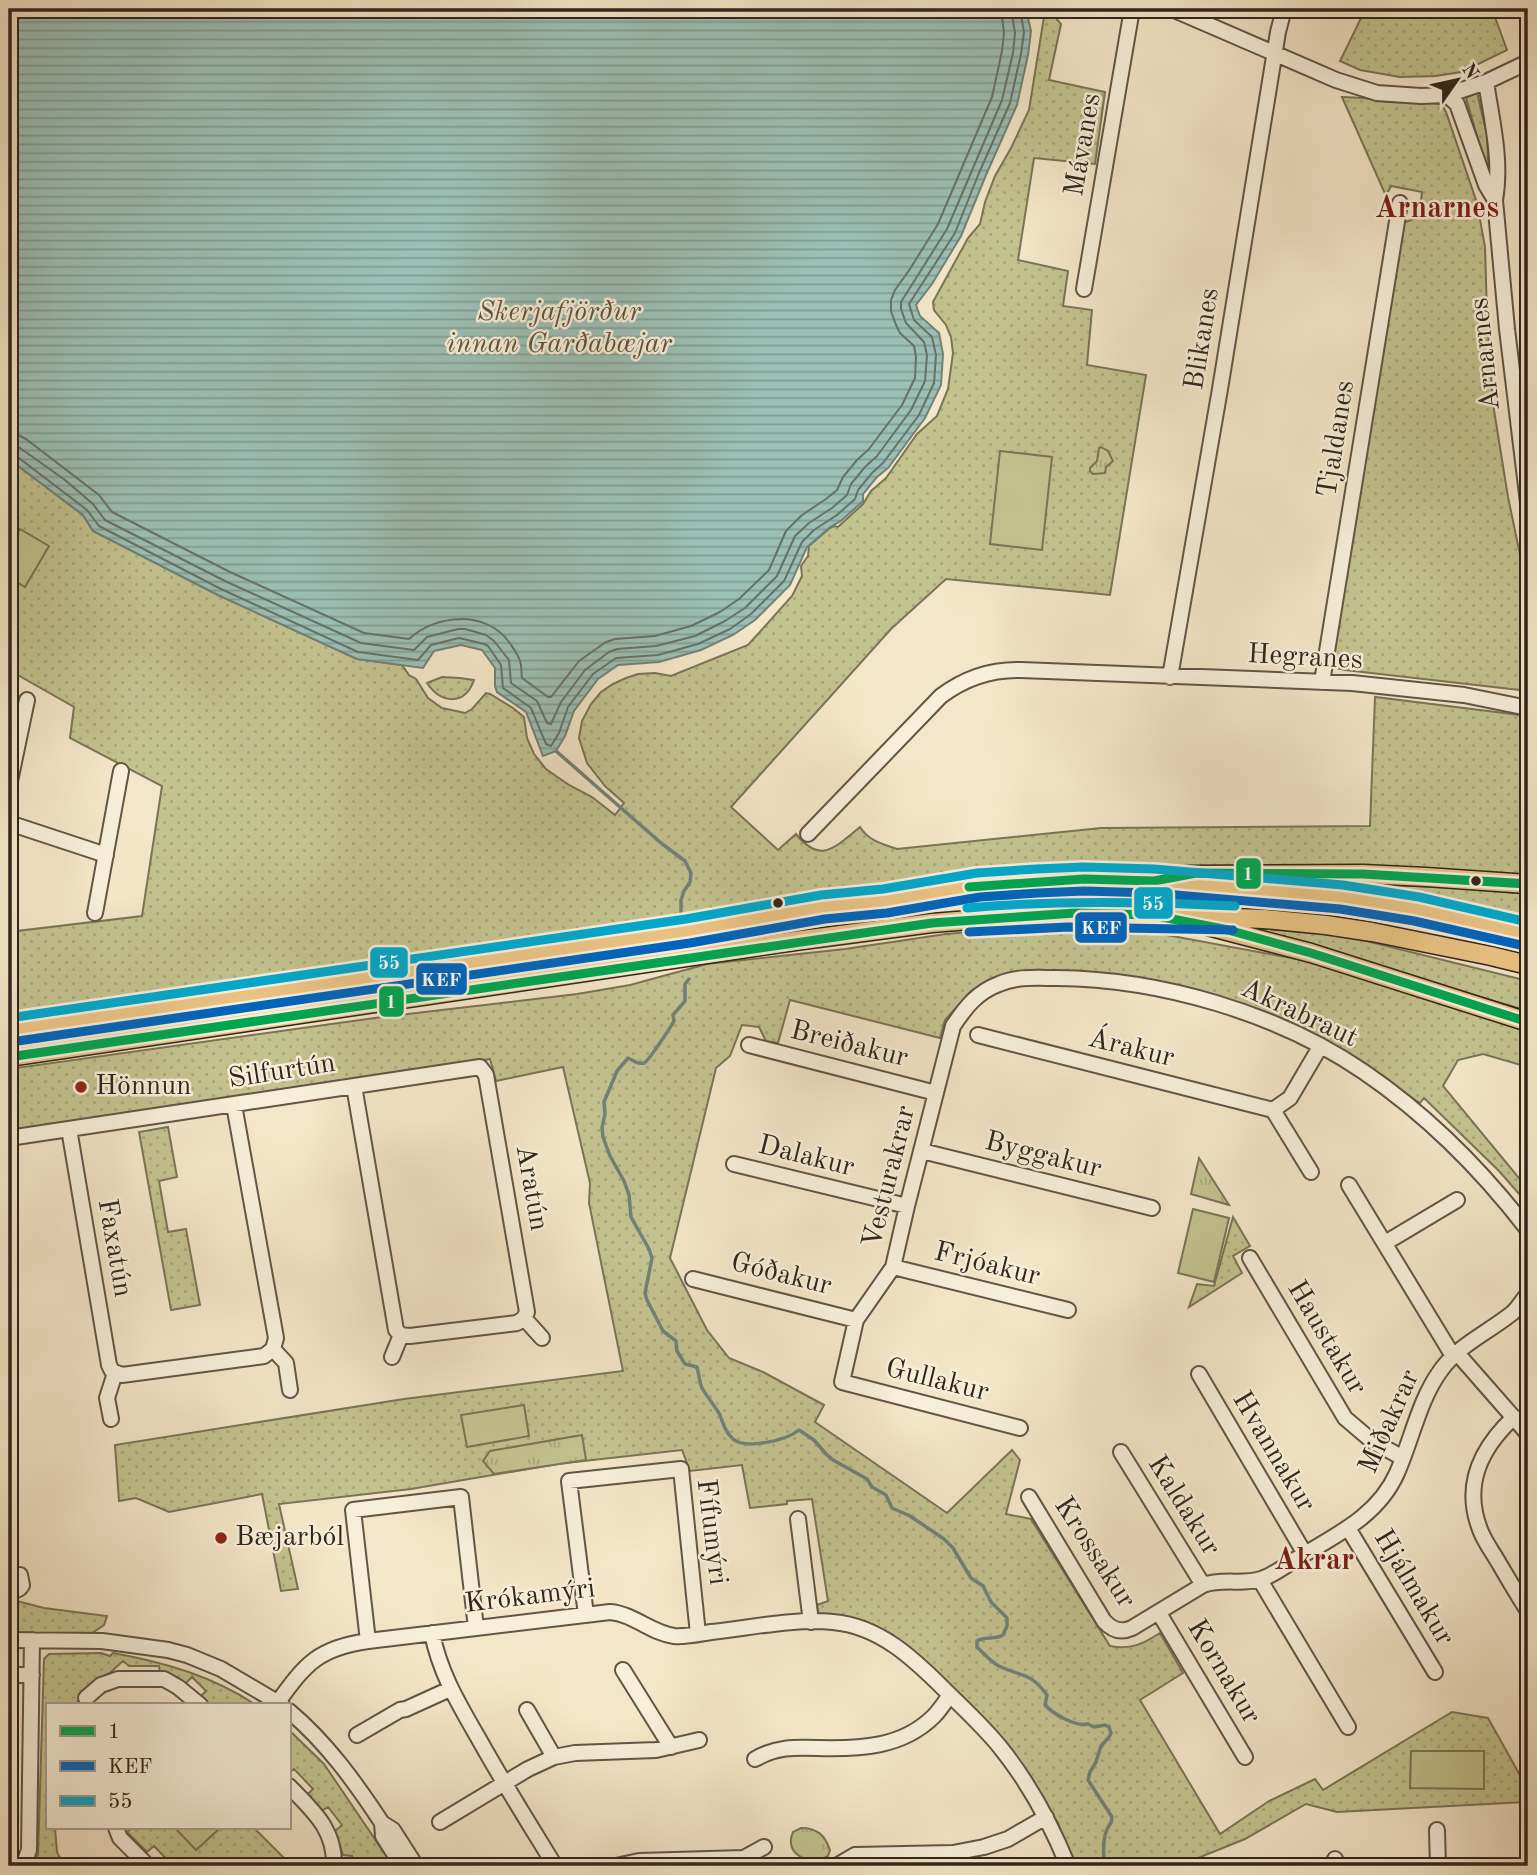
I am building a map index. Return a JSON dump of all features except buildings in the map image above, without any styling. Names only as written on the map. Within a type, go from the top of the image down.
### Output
[{"type":"main road","points":[[1154,881],[1196,873],[1312,873],[1528,884]]},
{"type":"main road","points":[[9,1030],[629,939],[823,907],[886,901],[979,886],[1084,879],[1154,881],[1342,897],[1416,909],[1528,934]]},
{"type":"main road","points":[[9,1057],[892,928],[1032,915],[1152,915],[1264,919],[1326,925],[1528,965]]},
{"type":"main road","points":[[1152,915],[1228,930],[1311,953],[1528,1022]]},
{"type":"street","name":"Mávanes","points":[[1084,289],[1132,9]]},
{"type":"street","points":[[1172,9],[1336,80],[1364,90],[1391,95],[1447,94],[1486,82],[1528,62]]},
{"type":"street","name":"Blikanes","points":[[1170,677],[1284,9]]},
{"type":"street","name":"Arnarnes","points":[[1486,82],[1494,131],[1498,184],[1495,200],[1507,328],[1528,503]]},
{"type":"street","name":"Arnarnes","points":[[1447,94],[1457,104],[1486,185],[1495,200]]},
{"type":"street","name":"Tjaldanes","points":[[1322,682],[1400,203]]},
{"type":"street","name":"Hegranes","points":[[808,834],[933,703],[972,677],[996,671],[1322,682],[1464,695],[1528,708]]},
{"type":"street","points":[[9,786],[27,700]]},
{"type":"street","points":[[95,913],[121,771]]},
{"type":"street","points":[[9,823],[106,855]]},
{"type":"street","name":"Akrabraut","points":[[989,988],[1009,980],[1082,978],[1158,988],[1252,1015],[1301,1037],[1362,1071],[1418,1113],[1489,1181],[1528,1230]]},
{"type":"street","name":"Vesturakrar","points":[[842,1382],[856,1320],[893,1267],[953,1026],[969,1003],[989,988]]},
{"type":"street","name":"Árakur","points":[[978,1035],[1273,1111]]},
{"type":"street","name":"Breiðakur","points":[[749,1045],[936,1093]]},
{"type":"street","points":[[1311,1172],[1273,1111],[1290,1098],[1320,1047]]},
{"type":"street","name":"Silfurtún","points":[[9,1138],[480,1067]]},
{"type":"street","name":"Aratún","points":[[480,1067],[486,1075],[527,1311],[524,1318]]},
{"type":"street","points":[[354,1086],[395,1326],[401,1335],[517,1323],[524,1318],[542,1338]]},
{"type":"street","points":[[115,1373],[127,1374],[264,1356],[272,1349],[276,1338],[234,1105]]},
{"type":"street","name":"Faxatún","points":[[69,1129],[109,1364],[115,1373],[107,1398],[111,1419]]},
{"type":"street","name":"Byggakur","points":[[922,1151],[1152,1208]]},
{"type":"street","name":"Dalakur","points":[[734,1164],[907,1206]]},
{"type":"street","points":[[1349,1185],[1455,1354],[1528,1434]]},
{"type":"street","points":[[1385,1243],[1457,1200]]},
{"type":"street","name":"Haustakur","points":[[1250,1258],[1345,1418],[1372,1441],[1403,1458]]},
{"type":"street","name":"Frjóakur","points":[[893,1267],[1068,1310]]},
{"type":"street","name":"Góðakur","points":[[693,1279],[856,1320]]},
{"type":"street","name":"Miðakrar","points":[[1159,1613],[1213,1581],[1261,1580],[1361,1519],[1384,1496],[1396,1474],[1430,1387],[1455,1354],[1483,1333],[1521,1312],[1528,1294]]},
{"type":"street","points":[[392,1357],[401,1335]]},
{"type":"street","points":[[272,1349],[286,1363],[290,1390]]},
{"type":"street","name":"Hvannakur","points":[[1199,1374],[1305,1554]]},
{"type":"street","name":"Gullakur","points":[[842,1382],[1020,1427]]},
{"type":"street","points":[[1514,1417],[1495,1436],[1483,1454],[1475,1479],[1474,1501],[1482,1533],[1528,1611]]},
{"type":"street","name":"Kaldakur","points":[[1121,1452],[1203,1585]]},
{"type":"street","name":"Fífumýri","points":[[586,1615],[569,1482],[681,1469],[698,1634]]},
{"type":"street","points":[[368,1641],[353,1510],[461,1497],[476,1628]]},
{"type":"street","name":"Krossakur","points":[[1029,1497],[1107,1624],[1114,1629],[1126,1631],[1159,1613]]},
{"type":"street","points":[[798,1519],[811,1622]]},
{"type":"street","name":"Hjálmakur","points":[[1348,1528],[1435,1672]]},
{"type":"street","points":[[9,1577],[20,1575],[22,1586],[14,1591],[9,1589]]},
{"type":"street","points":[[1261,1580],[1348,1727]]},
{"type":"street","name":"Krókamýri","points":[[284,1703],[298,1674],[311,1662],[337,1647],[368,1641],[616,1612],[657,1631],[677,1636],[811,1622],[844,1623],[879,1636],[901,1649],[999,1746],[1026,1784],[1056,1836],[1068,1866]]},
{"type":"street","name":"Kornakur","points":[[1159,1613],[1245,1757]]},
{"type":"street","points":[[432,1633],[441,1669],[450,1689],[555,1866]]},
{"type":"street","points":[[9,1640],[103,1641],[168,1650],[205,1661],[278,1703]]},
{"type":"street","points":[[20,1866],[26,1861],[29,1850],[32,1640]]},
{"type":"street","points":[[624,1670],[671,1747]]},
{"type":"street","points":[[9,1675],[32,1675]]},
{"type":"street","points":[[86,1698],[102,1685],[118,1679],[156,1678],[169,1681],[197,1703]]},
{"type":"street","points":[[357,1735],[401,1709],[407,1709],[450,1689]]},
{"type":"street","points":[[755,1759],[767,1752],[783,1748],[852,1748],[890,1743],[904,1737],[934,1716],[950,1695]]},
{"type":"street","points":[[527,1710],[554,1757]]},
{"type":"street","points":[[290,1712],[324,1743],[340,1762],[382,1824],[393,1830],[415,1866]]},
{"type":"street","points":[[440,1822],[528,1769],[554,1757],[575,1753],[656,1750],[699,1740]]},
{"type":"street","points":[[290,1787],[328,1832],[333,1847],[334,1866]]},
{"type":"street","points":[[838,1865],[855,1855],[953,1853],[984,1847],[1008,1839],[1045,1817]]},
{"type":"street","points":[[382,1824],[383,1836],[402,1866]]},
{"type":"street","points":[[116,1829],[121,1838],[148,1866]]},
{"type":"street","points":[[1437,1830],[1438,1866]]},
{"type":"street","points":[[616,1866],[639,1861],[744,1858],[764,1847]]},
{"type":"green space","points":[[1039,9],[1048,9],[1061,24],[1049,80],[1105,92],[1095,164],[1034,158],[1018,260],[1068,271],[1063,306],[1092,310],[1087,365],[1146,375],[1110,595],[946,579],[891,629],[731,807],[778,850],[796,834],[813,849],[828,850],[860,827],[872,839],[897,849],[1101,828],[1370,826],[1375,697],[1528,716],[1528,876],[1209,867],[1111,871],[606,933],[9,1021],[9,932],[142,916],[162,786],[70,738],[74,707],[9,670],[9,459],[83,515],[93,531],[218,595],[357,659],[402,665],[409,675],[416,679],[428,698],[442,708],[465,713],[486,693],[490,694],[524,717],[527,738],[534,754],[546,769],[592,797],[615,815],[624,803],[605,786],[587,763],[579,738],[582,721],[591,704],[601,692],[626,678],[655,673],[671,676],[748,645],[792,596],[802,576],[801,566],[808,556],[809,546],[830,528],[838,527],[863,504],[871,491],[886,478],[917,434],[937,416],[948,389],[953,353],[951,337],[946,325],[934,310],[933,302],[968,238],[980,224],[995,176],[1029,110],[1044,17]]},
{"type":"green space","points":[[1369,9],[1492,9],[1507,50],[1462,72],[1435,76],[1400,77],[1360,70],[1340,61],[1362,16]]},
{"type":"green space","points":[[1477,92],[1487,135],[1489,178],[1466,98]]},
{"type":"green space","points":[[1342,97],[1442,105],[1477,203],[1485,247],[1493,404],[1508,497],[1528,593],[1528,691],[1345,670],[1332,663],[1400,224],[1419,217],[1422,192],[1391,186],[1386,196]]},
{"type":"green space","points":[[1101,447],[1108,451],[1113,461],[1106,467],[1105,473],[1093,474],[1090,468],[1097,461]]},
{"type":"green space","points":[[1000,451],[1052,457],[1042,550],[990,544]]},
{"type":"green space","points":[[20,529],[49,546],[25,587],[9,577],[9,547]]},
{"type":"green space","points":[[442,677],[474,680],[465,694],[452,699],[439,695],[427,683]]},
{"type":"green space","points":[[1288,880],[1528,894],[1528,923],[1454,905],[1369,893],[1274,885]]},
{"type":"green space","points":[[1051,925],[1156,933],[1302,960],[1426,995],[1528,1028],[1528,1067],[1483,1054],[1458,1060],[1443,1086],[1528,1189],[1528,1204],[1499,1171],[1424,1098],[1420,1103],[1332,1047],[1107,974],[992,980],[971,991],[945,1020],[940,1038],[790,1000],[778,1043],[766,1041],[759,1027],[742,1025],[730,1056],[716,1068],[670,1258],[707,1330],[729,1358],[763,1372],[824,1405],[815,1422],[947,1513],[1012,1450],[1020,1460],[1006,1514],[1031,1519],[1110,1646],[1136,1645],[1160,1633],[1183,1673],[1140,1700],[1220,1834],[1269,1801],[1315,1779],[1323,1790],[1452,1712],[1488,1718],[1528,1786],[1528,1802],[1337,1812],[1306,1804],[1245,1839],[1181,1866],[1073,1866],[1058,1823],[1041,1799],[914,1653],[874,1625],[819,1618],[817,1605],[828,1601],[812,1499],[750,1508],[742,1465],[690,1471],[682,1450],[557,1464],[411,1489],[279,1504],[298,1589],[281,1591],[262,1494],[169,1512],[136,1498],[119,1501],[115,1445],[404,1399],[623,1371],[589,1203],[590,1183],[563,1067],[496,1081],[490,1059],[378,1080],[9,1135],[9,1069],[382,1017],[577,994],[630,985],[707,964],[845,949],[946,934]]},
{"type":"green space","points":[[1240,927],[1334,933],[1528,981],[1528,1011]]},
{"type":"green space","points":[[168,1127],[177,1177],[159,1181],[168,1232],[186,1229],[200,1305],[171,1310],[139,1132]]},
{"type":"green space","points":[[1199,1158],[1229,1205],[1191,1194]]},
{"type":"green space","points":[[1193,1209],[1229,1218],[1214,1282],[1178,1273]]},
{"type":"green space","points":[[1233,1217],[1250,1246],[1233,1256],[1242,1273],[1189,1307],[1197,1284],[1214,1286]]},
{"type":"green space","points":[[524,1405],[529,1436],[467,1447],[461,1415]]},
{"type":"green space","points":[[582,1435],[586,1460],[494,1474],[483,1461],[490,1451]]},
{"type":"green space","points":[[9,1599],[44,1608],[107,1616],[104,1625],[92,1633],[9,1633]]},
{"type":"green space","points":[[101,1653],[110,1656],[113,1653],[132,1657],[205,1678],[253,1703],[205,1703],[199,1698],[206,1691],[192,1677],[185,1684],[160,1674],[159,1666],[129,1666],[123,1661],[76,1703],[46,1703],[46,1829],[55,1829],[57,1852],[64,1866],[32,1866],[38,1855],[44,1659],[49,1654]]},
{"type":"green space","points":[[290,1731],[324,1764],[392,1866],[353,1866],[352,1856],[343,1855],[335,1831],[342,1825],[328,1807],[320,1812],[306,1796],[313,1789],[294,1769],[290,1772]]},
{"type":"green space","points":[[1411,1751],[1484,1751],[1484,1789],[1410,1788]]},
{"type":"green space","points":[[801,1828],[812,1829],[823,1836],[830,1850],[828,1856],[814,1860],[806,1859],[795,1852],[791,1840],[793,1832]]},
{"type":"green space","points":[[131,1829],[255,1829],[285,1859],[278,1866],[173,1866],[154,1846],[147,1852],[127,1832]]},
{"type":"green space","points":[[176,1829],[218,1830],[196,1850]]},
{"type":"water","name":"Skerjafjörður innan Garðabæjar","points":[[9,9],[1026,9],[1031,31],[1017,105],[961,236],[916,305],[920,316],[939,333],[943,354],[941,385],[925,418],[888,468],[863,494],[863,501],[807,547],[790,585],[755,620],[733,635],[701,650],[659,662],[618,665],[598,679],[574,711],[556,751],[543,756],[526,712],[497,692],[495,668],[482,650],[461,645],[434,651],[423,668],[357,659],[218,595],[93,531],[83,515],[9,459]]},
{"type":"waterway","points":[[556,751],[685,861],[691,873],[690,882],[681,900],[681,913]]},
{"type":"waterway","points":[[689,979],[685,984],[685,1001],[673,1015],[674,1021],[659,1044],[644,1063],[628,1058],[617,1071],[604,1102],[603,1137],[629,1195],[631,1217],[652,1258],[645,1293],[647,1300],[663,1331],[676,1341],[677,1351],[685,1364],[697,1367],[702,1388],[733,1439],[756,1444],[785,1437],[799,1430],[814,1440],[833,1460],[867,1479],[872,1487],[886,1495],[892,1508],[910,1516],[944,1539],[953,1548],[971,1578],[983,1586],[991,1602],[1007,1618],[1003,1635],[977,1641],[977,1647],[996,1665],[1035,1682],[1047,1695],[1045,1705],[1059,1716],[1077,1724],[1109,1727],[1111,1733],[1101,1746],[1088,1780],[1112,1817],[1104,1838],[1104,1866]]},
{"type":"transit line","name":"55","points":[[9,1018],[686,919],[821,895],[883,889],[977,873],[1036,869],[1154,869],[1343,885],[1419,897],[1528,922]]},
{"type":"transit line","name":"1","points":[[969,887],[1084,879],[1154,881],[1196,873],[1363,874],[1528,884]]},
{"type":"transit line","name":"KEF","points":[[11,1042],[690,943],[825,919],[887,913],[980,897],[1038,893],[1153,893],[1340,909],[1414,921],[1525,946]]},
{"type":"transit line","name":"55","points":[[967,908],[1101,903],[1235,906]]},
{"type":"transit line","name":"1","points":[[9,1057],[932,923],[1075,913],[1152,915],[1228,930],[1311,953],[1528,1022]]},
{"type":"transit line","name":"KEF","points":[[969,932],[1068,927],[1233,930]]},
{"type":"place","name":"Hönnun","points":[[81,1087]]},
{"type":"place","name":"Bæjarból","points":[[221,1538]]},
{"type":"district","name":"Arnarnes","points":[[1437,209]]},
{"type":"district","name":"Akrar","points":[[1314,1561]]}]
